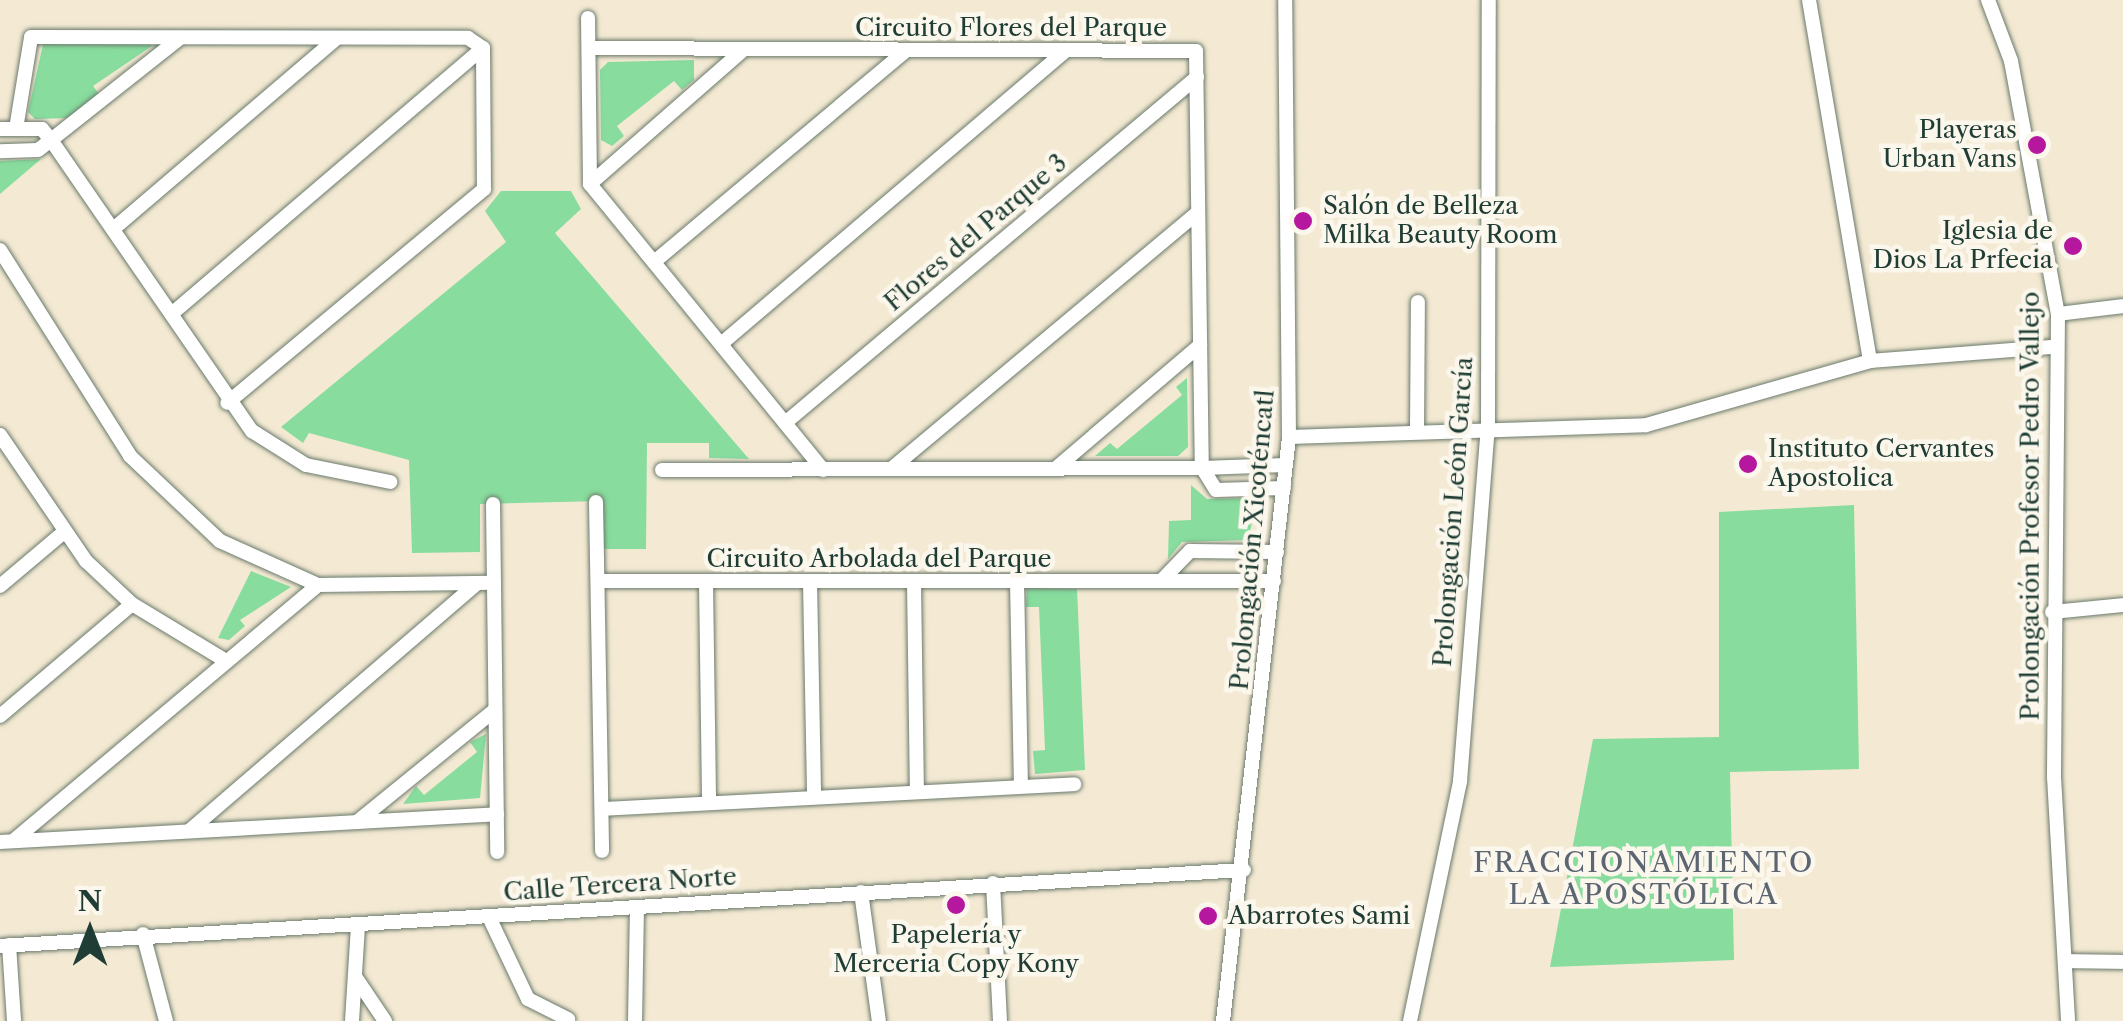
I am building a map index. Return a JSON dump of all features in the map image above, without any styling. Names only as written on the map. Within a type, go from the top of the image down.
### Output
[{"type":"street","name":"Prolongación Xicoténcatl","points":[[1223,1021],[1244,870],[1289,437],[1285,0]]},
{"type":"street","name":"Prolongación León García","points":[[1410,1021],[1460,781],[1488,430],[1489,0]]},
{"type":"street","points":[[1809,0],[1870,361]]},
{"type":"street","name":"Prolongación Profesor Pedro Vallejo","points":[[1988,0],[2011,61],[2058,314],[2053,347],[2052,612],[2068,1021]]},
{"type":"street","points":[[588,18],[590,184],[823,470]]},
{"type":"street","points":[[390,482],[306,465],[252,432],[228,403],[175,311],[118,225],[51,140],[42,129],[8,129],[31,37],[468,38],[483,48]]},
{"type":"street","points":[[0,151],[38,150],[181,38]]},
{"type":"street","points":[[118,225],[337,38]]},
{"type":"street","points":[[175,311],[483,48]]},
{"type":"street","points":[[228,403],[484,189],[483,48]]},
{"type":"street","name":"Circuito Flores del Parque","points":[[589,48],[1196,51],[1196,77]]},
{"type":"street","points":[[590,184],[744,48]]},
{"type":"street","points":[[654,262],[907,50]]},
{"type":"street","points":[[721,344],[1066,50]]},
{"type":"street","points":[[1196,77],[1202,468],[1216,490],[1284,488]]},
{"type":"street","name":"Flores del Parque 3","points":[[785,423],[1196,77]]},
{"type":"street","points":[[891,469],[1198,212]]},
{"type":"street","points":[[0,250],[158,489],[220,541],[318,585],[494,583]]},
{"type":"street","points":[[1416,432],[1418,302]]},
{"type":"street","points":[[2058,314],[2123,306]]},
{"type":"street","points":[[1055,469],[1200,345]]},
{"type":"street","points":[[1289,437],[1678,420],[1870,361],[2053,347]]},
{"type":"street","points":[[2,444],[64,532],[132,604],[226,662]]},
{"type":"street","points":[[662,470],[1286,466]]},
{"type":"street","points":[[596,502],[602,850]]},
{"type":"street","points":[[493,504],[497,852]]},
{"type":"street","points":[[0,586],[64,532]]},
{"type":"street","points":[[1161,581],[1190,551],[1277,552]]},
{"type":"street","name":"Circuito Arbolada del Parque","points":[[598,581],[1274,581]]},
{"type":"street","points":[[1018,581],[1021,786]]},
{"type":"street","points":[[706,582],[710,803]]},
{"type":"street","points":[[810,582],[814,797]]},
{"type":"street","points":[[914,582],[918,792]]},
{"type":"street","points":[[189,831],[477,584]]},
{"type":"street","points":[[6,842],[318,585]]},
{"type":"street","points":[[0,716],[132,604]]},
{"type":"street","points":[[2052,612],[2123,604]]},
{"type":"street","points":[[357,822],[496,710]]},
{"type":"street","points":[[602,808],[1074,784]]},
{"type":"street","points":[[6,842],[496,814]]},
{"type":"street","name":"Calle Tercera Norte","points":[[4,946],[143,934],[358,925],[1244,870]]},
{"type":"street","points":[[993,883],[1000,1021]]},
{"type":"street","points":[[861,892],[879,1021]]},
{"type":"street","points":[[635,1021],[637,906]]},
{"type":"street","points":[[488,917],[528,999],[568,1019]]},
{"type":"street","points":[[352,1021],[358,925]]},
{"type":"street","points":[[143,934],[166,1021]]},
{"type":"street","points":[[4,946],[14,1021]]},
{"type":"street","points":[[2066,961],[2123,962]]},
{"type":"street","points":[[356,977],[385,1021]]},
{"type":"street","points":[[0,1014],[11,993]]},
{"type":"green space","points":[[44,40],[148,42],[152,46],[93,86],[99,94],[70,118],[35,119],[28,112]]},
{"type":"green space","points":[[694,60],[694,80],[682,90],[674,81],[617,126],[624,136],[612,146],[601,140],[600,70],[608,62]]},
{"type":"green space","points":[[41,159],[0,194],[0,161]]},
{"type":"green space","points":[[501,191],[571,191],[581,209],[555,233],[749,459],[709,458],[709,443],[647,443],[646,549],[603,549],[602,501],[480,504],[480,552],[412,553],[409,460],[309,433],[303,443],[281,427],[506,242],[485,211]]},
{"type":"green space","points":[[1187,378],[1188,447],[1178,456],[1095,456],[1110,443],[1117,449],[1182,395],[1176,387]]},
{"type":"green space","points":[[1191,485],[1207,499],[1258,498],[1248,540],[1182,542],[1168,559],[1169,521],[1191,520]]},
{"type":"green space","points":[[1854,505],[1859,769],[1730,772],[1734,960],[1550,967],[1593,739],[1719,737],[1719,512]]},
{"type":"green space","points":[[251,571],[291,587],[240,620],[245,626],[229,640],[218,638]]},
{"type":"green space","points":[[1027,588],[1077,589],[1085,770],[1035,774],[1033,751],[1045,750],[1039,607],[1026,607]]},
{"type":"green space","points":[[486,734],[480,798],[403,804],[416,786],[424,795],[477,752],[470,742]]},
{"type":"place","name":"Playeras Urban Vans","points":[[2037,145]]},
{"type":"place","name":"Salón de Belleza Milka Beauty Room","points":[[1303,221]]},
{"type":"place","name":"Iglesia de Dios La Prfecia","points":[[2073,246]]},
{"type":"place","name":"Instituto Cervantes Apostolica","points":[[1748,464]]},
{"type":"place","name":"Papelería y Merceria Copy Kony","points":[[956,905]]},
{"type":"place","name":"Abarrotes Sami","points":[[1208,916]]},
{"type":"district","name":"FRACCIONAMIENTO LA APOSTÓLICA","points":[[1644,878]]}]
